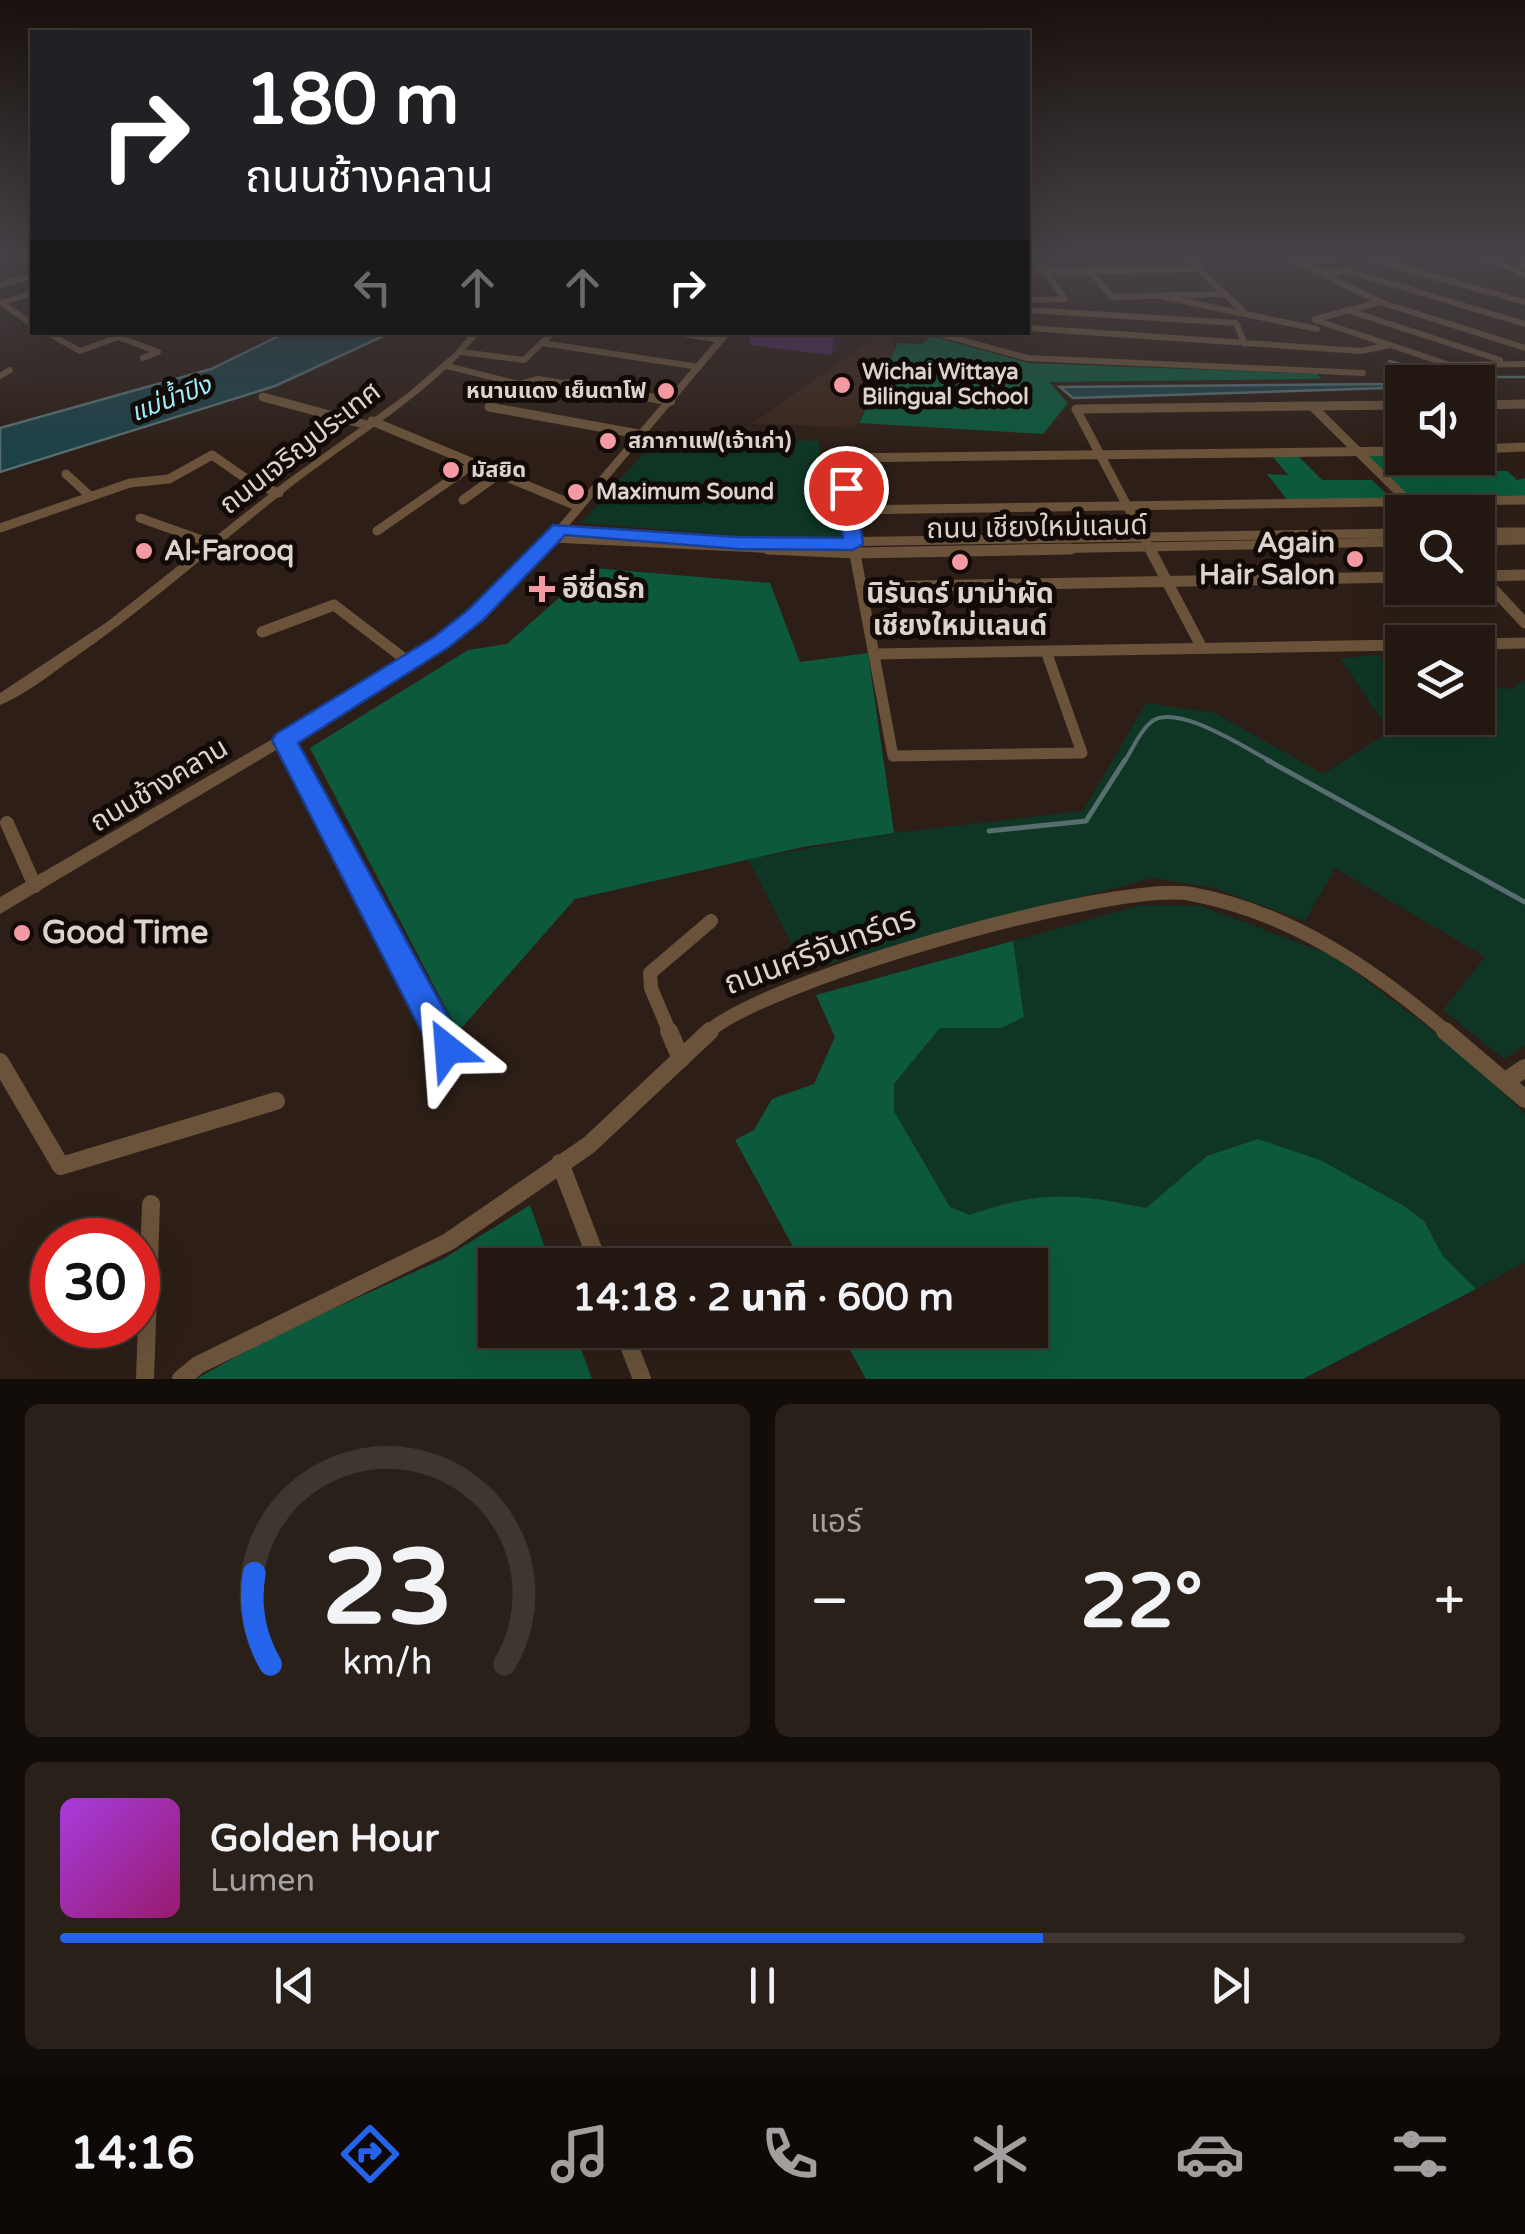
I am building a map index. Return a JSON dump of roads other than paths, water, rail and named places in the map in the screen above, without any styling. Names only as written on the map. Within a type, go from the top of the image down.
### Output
[{"type":"street","points":[[1194,320],[1236,323],[1245,344]]},
{"type":"street","points":[[1277,320],[1317,329]]},
{"type":"street","points":[[1316,320],[1450,365],[1525,364]]},
{"type":"street","points":[[1379,320],[1512,364]]},
{"type":"street","points":[[1438,320],[1525,348]]},
{"type":"street","points":[[1030,328],[1362,352],[1390,345]]},
{"type":"street","points":[[51,335],[80,351],[125,335]]},
{"type":"street","name":"ถนนเจริญประเทศ","points":[[0,700],[114,625],[447,366],[476,335]]},
{"type":"street","points":[[462,352],[524,360],[550,335]]},
{"type":"street","points":[[946,335],[984,343],[1013,356],[1363,373]]},
{"type":"street","name":"ถนนช้างคลาน","points":[[0,906],[410,663],[476,615],[580,507],[725,336]]},
{"type":"street","points":[[118,338],[158,352],[144,358]]},
{"type":"street","points":[[542,343],[699,368]]},
{"type":"street","points":[[1145,351],[1152,364]]},
{"type":"street","points":[[447,366],[519,384],[538,379],[672,401]]},
{"type":"street","points":[[0,376],[10,370]]},
{"type":"street","points":[[262,396],[370,423],[580,507]]},
{"type":"street","points":[[1495,405],[1525,404]]},
{"type":"street","points":[[1312,406],[1401,495]]},
{"type":"street","points":[[1202,648],[1076,410],[1385,406]]},
{"type":"street","points":[[489,407],[644,435]]},
{"type":"street","points":[[1495,448],[1525,448]]},
{"type":"street","points":[[1046,651],[1082,752],[893,756],[854,549],[844,458],[1385,451]]},
{"type":"street","points":[[0,528],[136,482],[170,479],[212,456],[254,484],[279,493]]},
{"type":"street","points":[[377,531],[413,511],[425,494],[472,466]]},
{"type":"street","points":[[66,474],[90,496]]},
{"type":"street","points":[[463,500],[496,476]]},
{"type":"street","points":[[1495,501],[1525,500]]},
{"type":"street","points":[[850,510],[1385,502]]},
{"type":"street","points":[[140,518],[216,545]]},
{"type":"street","points":[[1495,532],[1525,532]]},
{"type":"street","name":"ถนน เชียงใหม่แลนด์","points":[[556,533],[735,550],[1385,542]]},
{"type":"street","name":"ถนน เชียงใหม่แลนด์","points":[[1146,543],[1385,534]]},
{"type":"street","points":[[1495,540],[1525,540]]},
{"type":"street","points":[[1495,575],[1525,576]]},
{"type":"street","points":[[863,587],[1385,578]]},
{"type":"street","points":[[1495,592],[1525,623]]},
{"type":"street","points":[[262,632],[334,606],[410,663]]},
{"type":"street","points":[[1495,644],[1525,644]]},
{"type":"street","points":[[875,654],[1385,645]]},
{"type":"street","points":[[284,740],[448,1049]]},
{"type":"street","points":[[8,823],[35,886]]},
{"type":"street","name":"ถนนศรีจันทร์ดร","points":[[181,1379],[198,1365],[448,1242],[588,1145],[722,1019],[772,994],[928,943],[1141,894],[1188,893],[1294,927],[1338,950],[1407,998],[1525,1099]]},
{"type":"street","points":[[681,1059],[650,988],[650,973],[712,922]]},
{"type":"street","points":[[0,1062],[61,1166],[276,1101]]},
{"type":"street","points":[[1506,1081],[1525,1068]]},
{"type":"street","points":[[560,1163],[592,1248]]},
{"type":"street","points":[[145,1379],[151,1204]]},
{"type":"street","points":[[631,1348],[642,1379]]},
{"type":"water","name":"แม่น้ำปิง","points":[[281,335],[386,335],[275,386],[0,472],[0,428],[211,369]]},
{"type":"water","points":[[1382,384],[1385,388],[1073,398],[1060,387]]},
{"type":"waterway","points":[[1389,361],[1452,377],[1525,377]]},
{"type":"waterway","points":[[1124,762],[1146,727],[1161,718],[1193,722],[1272,762]]},
{"type":"waterway","points":[[989,831],[1086,821],[1125,760]]},
{"type":"waterway","points":[[1267,760],[1525,902]]},
{"type":"place","name":"Wichai Wittaya Bilingual School","points":[[842,385]]},
{"type":"place","name":"หนานแดง เย็นตาโฟ","points":[[666,391]]},
{"type":"place","name":"สภากาแฟ(เจ้าเก่า)","points":[[608,441]]},
{"type":"place","name":"มัสยิด","points":[[451,470]]},
{"type":"place","name":"Maximum Sound","points":[[576,492]]},
{"type":"place","name":"Al-Farooq","points":[[144,551]]},
{"type":"place","name":"Again Hair Salon","points":[[1355,559]]},
{"type":"place","name":"นิรันดร์ มาม่าผัด เชียงใหม่แลนด์","points":[[960,562]]},
{"type":"place","name":"อีซี่ดรัก","points":[[542,589]]},
{"type":"place","name":"Good Time","points":[[22,933]]}]
